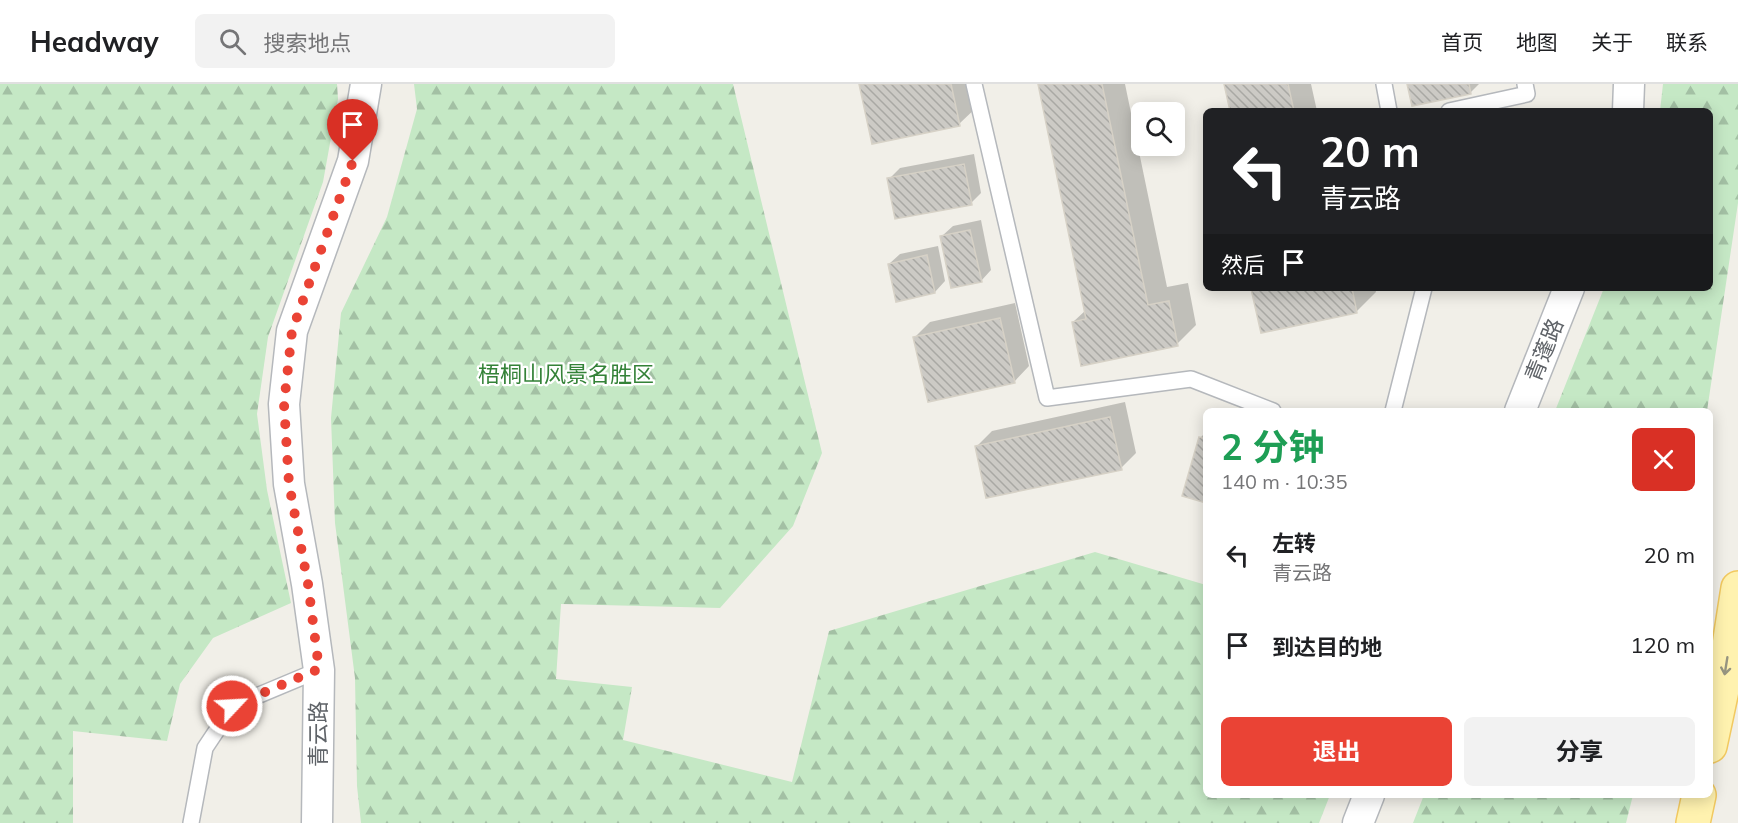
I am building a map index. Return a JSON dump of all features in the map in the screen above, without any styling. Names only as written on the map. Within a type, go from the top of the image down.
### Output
[{"type":"main road","points":[[1713,732],[1738,588]]},
{"type":"main road","points":[[1693,823],[1698,798]]},
{"type":"street","name":"青云路","points":[[317,823],[319,669],[308,584],[289,484],[284,404],[292,331],[353,161],[366,84]]},
{"type":"street","points":[[1628,108],[1629,84]]},
{"type":"street","name":"青蓬路","points":[[1521,408],[1568,291]]},
{"type":"street","points":[[1358,823],[1368,798]]},
{"type":"lane","points":[[974,84],[1047,398],[1191,379],[1265,408]]},
{"type":"lane","points":[[1384,84],[1388,108]]},
{"type":"lane","points":[[1463,108],[1527,94],[1525,84]]},
{"type":"lane","points":[[1394,408],[1423,291]]},
{"type":"lane","points":[[191,823],[205,748],[232,706],[319,669]]},
{"type":"green space","points":[[0,84],[337,84],[338,99],[323,182],[268,337],[257,414],[267,490],[291,603],[213,638],[180,684],[167,741],[73,731],[73,823],[0,823]]},
{"type":"green space","name":"梧桐山风景名胜区","points":[[414,84],[733,84],[822,453],[793,526],[720,608],[561,604],[556,679],[632,687],[623,740],[792,782],[829,631],[1095,552],[1203,584],[1203,798],[1329,798],[1319,823],[361,823],[357,786],[355,678],[335,523],[331,418],[341,313],[387,217],[417,109]]},
{"type":"green space","points":[[1663,84],[1738,84],[1738,203],[1707,408],[1556,408],[1603,291],[1713,291],[1713,108],[1660,108]]},
{"type":"green space","points":[[1423,798],[1632,798],[1626,823],[1413,823]]},
{"type":"building","points":[[859,84],[951,84],[960,126],[872,144]]},
{"type":"building","points":[[1038,84],[1102,84],[1148,305],[1169,301],[1178,346],[1081,366],[1072,322],[1086,319]]},
{"type":"building","points":[[1224,84],[1288,84],[1293,108],[1229,108]]},
{"type":"building","points":[[1407,84],[1469,84],[1471,94],[1412,106]]},
{"type":"building","points":[[964,164],[972,205],[895,219],[887,178]]},
{"type":"building","points":[[970,230],[982,282],[951,288],[940,236]]},
{"type":"building","points":[[927,255],[935,293],[896,302],[888,264]]},
{"type":"building","points":[[1251,291],[1353,291],[1357,313],[1261,333]]},
{"type":"building","points":[[1000,318],[1015,383],[928,402],[913,337]]},
{"type":"building","points":[[1110,417],[1122,470],[986,498],[975,446]]},
{"type":"building","points":[[1199,437],[1203,438],[1203,502],[1182,496]]},
{"type":"route","points":[[232,706],[272,687],[319,669],[308,584],[289,484],[284,404],[292,331],[353,161]]}]
